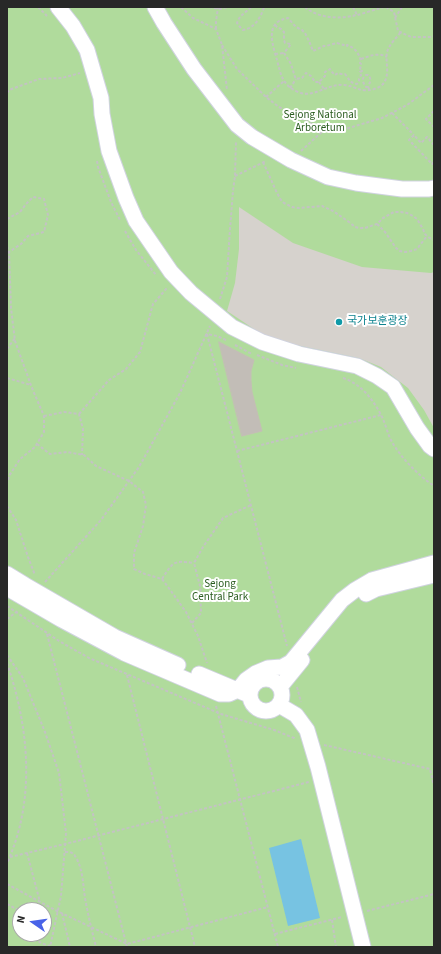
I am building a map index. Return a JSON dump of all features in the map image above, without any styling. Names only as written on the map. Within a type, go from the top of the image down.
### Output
[{"type":"lane","points":[[58,7],[73,26],[87,50],[100,98],[109,150],[126,198],[136,221],[171,272],[191,293],[232,327],[262,342],[299,354],[356,366],[377,376],[393,387],[417,428],[430,446],[434,449]]},
{"type":"lane","points":[[156,7],[164,23],[194,69],[237,125],[252,137],[287,158],[328,177],[349,182],[402,189],[434,188]]},
{"type":"lane","points":[[280,687],[293,666],[342,600],[372,580],[434,563]]},
{"type":"lane","points":[[7,574],[35,592],[62,620],[124,653],[220,694],[244,692],[250,690],[256,681],[261,679],[272,679],[280,687],[282,698],[277,708],[267,712],[256,708],[244,692],[246,680],[256,673],[268,668],[293,666],[340,614],[356,599],[376,589],[434,575]]},
{"type":"lane","points":[[7,588],[35,592]]},
{"type":"lane","points":[[279,705],[296,715],[307,730],[304,743],[363,947]]},
{"type":"path","points":[[181,7],[193,18],[216,29]]},
{"type":"path","points":[[209,7],[228,7]]},
{"type":"path","points":[[251,7],[239,18],[237,23],[244,30],[253,26],[262,15],[264,7]]},
{"type":"path","points":[[305,7],[322,16],[341,18],[385,7],[394,12],[398,31],[411,37],[434,36]]},
{"type":"path","points":[[353,7],[357,15]]},
{"type":"path","points":[[395,18],[402,7]]},
{"type":"path","points":[[218,8],[216,16],[216,29],[222,45],[237,69],[266,97],[279,107],[324,130],[333,132],[382,118],[407,105],[434,85]]},
{"type":"path","points":[[319,82],[325,76],[325,72],[330,69],[330,71],[335,75],[338,73],[345,74],[349,81],[357,84],[361,75],[360,72],[362,71],[360,70],[361,59],[356,49],[347,45],[336,43],[313,51],[305,33],[302,30],[296,28],[288,18],[280,20],[276,24],[271,35],[274,54],[282,78],[286,85],[290,88],[299,93],[308,94],[315,93],[330,86],[344,85],[367,91],[381,86],[386,81],[388,68],[387,52],[400,32]]},
{"type":"path","points":[[274,54],[284,53],[291,44],[285,43],[284,32],[277,28],[276,24]]},
{"type":"path","points":[[222,45],[228,96]]},
{"type":"path","points":[[284,53],[291,64],[296,79]]},
{"type":"path","points":[[361,59],[379,54],[387,57]]},
{"type":"path","points":[[7,93],[10,90],[39,78],[62,78],[80,73]]},
{"type":"path","points":[[290,88],[296,79],[302,78],[306,73],[311,76],[315,82],[319,82],[324,89]]},
{"type":"path","points":[[368,87],[371,80],[368,75],[366,75],[363,78],[363,84],[370,90]]},
{"type":"path","points":[[266,97],[284,81]]},
{"type":"path","points":[[434,111],[426,119],[434,127]]},
{"type":"path","points":[[391,113],[421,143],[427,137],[434,145]]},
{"type":"path","points":[[7,619],[17,612],[101,520],[140,467],[180,393],[207,334],[227,277],[235,176],[237,125]]},
{"type":"path","points":[[235,176],[263,162],[287,158],[324,130]]},
{"type":"path","points":[[414,135],[409,140],[432,164],[434,162]]},
{"type":"path","points":[[263,162],[277,193],[284,204],[299,208],[322,206],[333,211],[355,227],[359,228],[365,228],[377,224],[394,212],[407,213],[417,219],[425,234],[434,240]]},
{"type":"path","points":[[7,219],[20,212],[33,197],[44,199],[48,215],[44,232],[28,236],[21,244],[10,252]]},
{"type":"path","points":[[377,224],[400,251],[405,252],[417,249],[427,236]]},
{"type":"path","points":[[7,246],[10,252],[11,306],[15,338],[31,385],[44,416],[44,432],[35,447],[20,459],[9,476],[7,483]]},
{"type":"path","points":[[79,414],[109,380],[126,369],[140,352],[153,304],[167,288]]},
{"type":"path","points":[[207,334],[217,336],[267,360],[298,368]]},
{"type":"path","points":[[207,334],[293,666],[300,701],[303,705]]},
{"type":"path","points":[[7,349],[15,338]]},
{"type":"path","points":[[340,377],[347,379],[360,387],[368,395],[381,415],[392,442],[414,470],[434,486]]},
{"type":"path","points":[[7,378],[31,385]]},
{"type":"path","points":[[44,416],[64,412],[79,414]]},
{"type":"path","points":[[79,414],[83,430],[82,455]]},
{"type":"path","points":[[237,451],[381,415]]},
{"type":"path","points":[[192,623],[201,613],[200,586],[194,563],[223,518],[251,505]]},
{"type":"path","points":[[7,506],[16,520],[35,574],[35,592]]},
{"type":"path","points":[[162,579],[171,565],[180,561],[194,563]]},
{"type":"path","points":[[7,606],[89,658],[126,674],[221,714],[274,730],[304,743],[430,769],[434,786]]},
{"type":"path","points":[[46,632],[127,946]]},
{"type":"path","points":[[7,655],[22,678],[45,732],[59,773],[66,833],[61,896],[50,946],[39,942]]},
{"type":"path","points":[[7,663],[16,694],[26,756],[26,784],[22,816],[7,863]]},
{"type":"path","points":[[126,674],[195,947]]},
{"type":"path","points":[[294,738],[304,743]]},
{"type":"path","points":[[10,857],[311,782]]},
{"type":"path","points":[[65,852],[70,852],[79,862],[96,947]]},
{"type":"path","points":[[27,853],[40,902]]},
{"type":"path","points":[[7,884],[40,902]]},
{"type":"path","points":[[52,908],[127,946],[268,907]]},
{"type":"path","points":[[62,913],[70,947]]},
{"type":"path","points":[[332,920],[336,947]]},
{"type":"green space","name":"Sejong Central Park","points":[[7,7],[434,7],[434,947],[7,947]]},
{"type":"shaded area","name":"국가보훈광장","points":[[239,207],[293,243],[362,267],[431,273],[434,272],[434,428],[424,410],[408,388],[381,367],[359,358],[287,343],[260,333],[227,311],[235,283],[239,249]]},
{"type":"water","points":[[301,839],[320,918],[288,926],[269,848]]},
{"type":"building","points":[[219,342],[254,360],[251,371],[252,392],[262,431],[242,436]]},
{"type":"place","name":"국가보훈광장","points":[[339,322]]},
{"type":"park label","name":"Sejong National Arboretum","points":[[320,122]]}]
